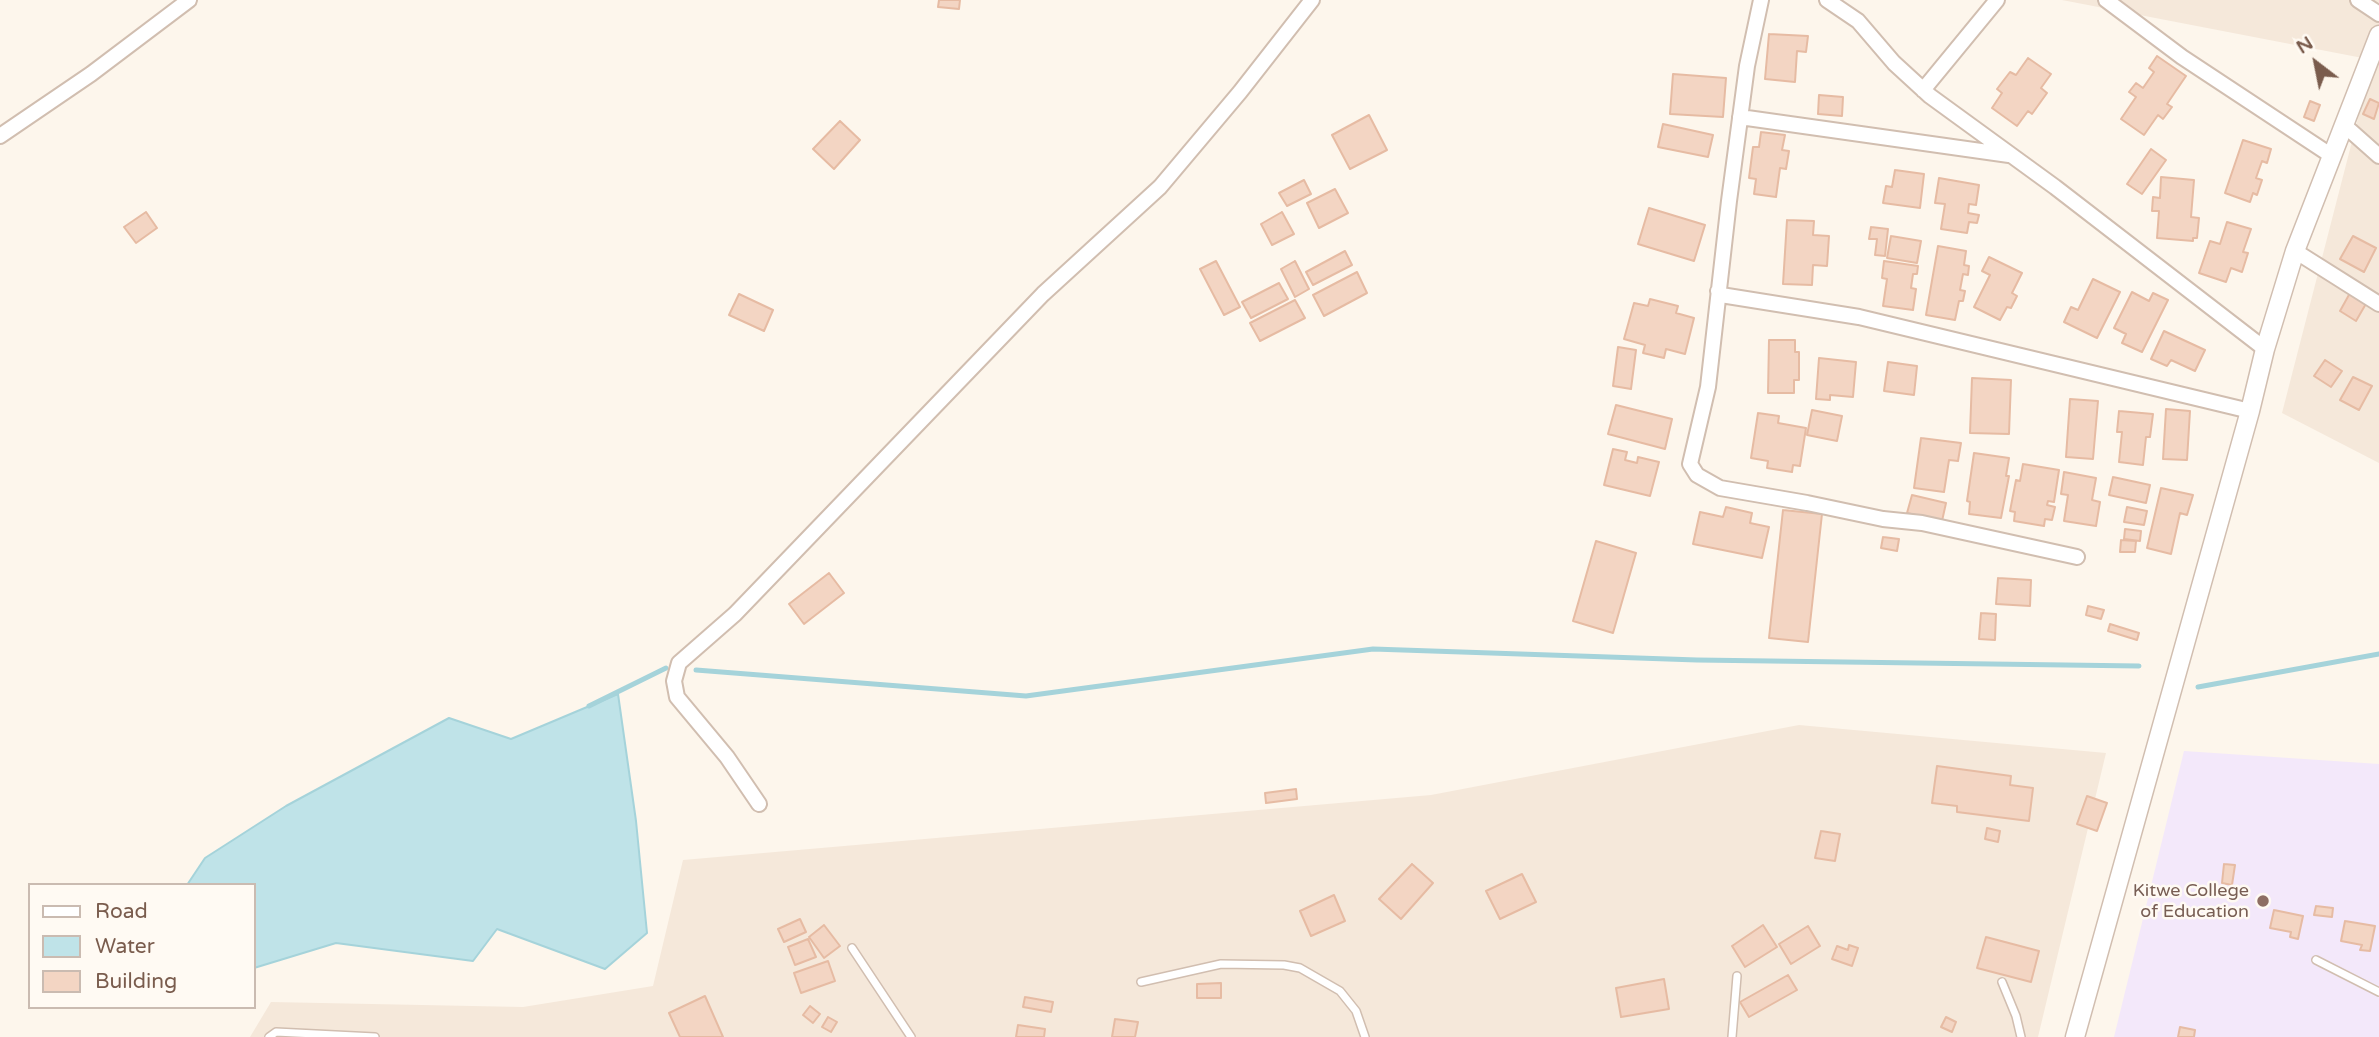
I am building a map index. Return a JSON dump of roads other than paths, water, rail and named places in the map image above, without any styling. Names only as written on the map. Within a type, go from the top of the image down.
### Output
[{"type":"street","points":[[0,136],[91,74],[189,0]]},
{"type":"street","points":[[759,804],[727,757],[677,697],[674,681],[679,663],[735,614],[1043,295],[1160,187],[1312,0]]},
{"type":"street","points":[[1761,0],[1747,66],[1740,117],[1708,387],[1690,464],[1697,475],[1720,488],[1882,519],[1922,523],[2077,556]]},
{"type":"street","points":[[1827,0],[1858,21],[1923,90],[2264,349]]},
{"type":"street","points":[[1923,90],[1997,0]]},
{"type":"street","points":[[2106,0],[2182,57],[2332,156]]},
{"type":"street","points":[[2358,0],[2379,14]]},
{"type":"street","points":[[2075,1037],[2250,411],[2264,349],[2295,251],[2379,35]]},
{"type":"street","points":[[1740,117],[2011,156]]},
{"type":"street","points":[[2344,125],[2379,156]]},
{"type":"street","points":[[2295,251],[2379,304]]},
{"type":"street","points":[[1718,291],[1721,295],[1859,317],[2250,411]]},
{"type":"lane","points":[[852,948],[911,1037]]},
{"type":"lane","points":[[2316,960],[2379,992]]},
{"type":"lane","points":[[1141,982],[1221,964],[1284,965],[1300,968],[1320,977],[1340,991],[1356,1011],[1365,1037]]},
{"type":"lane","points":[[1732,1037],[1737,976]]},
{"type":"lane","points":[[2001,982],[2016,1016],[2021,1037]]},
{"type":"lane","points":[[269,1037],[276,1032],[374,1037]]},
{"type":"water","points":[[618,694],[636,821],[647,933],[605,969],[497,929],[473,961],[336,943],[256,967],[256,883],[188,883],[205,858],[286,806],[449,718],[511,739]]},
{"type":"waterway","points":[[696,670],[1026,696],[1373,649],[1697,660],[2139,666]]},
{"type":"waterway","points":[[2198,687],[2379,654]]},
{"type":"waterway","points":[[589,706],[666,668]]},
{"type":"place","name":"Kitwe College of Education","points":[[2263,901]]}]
